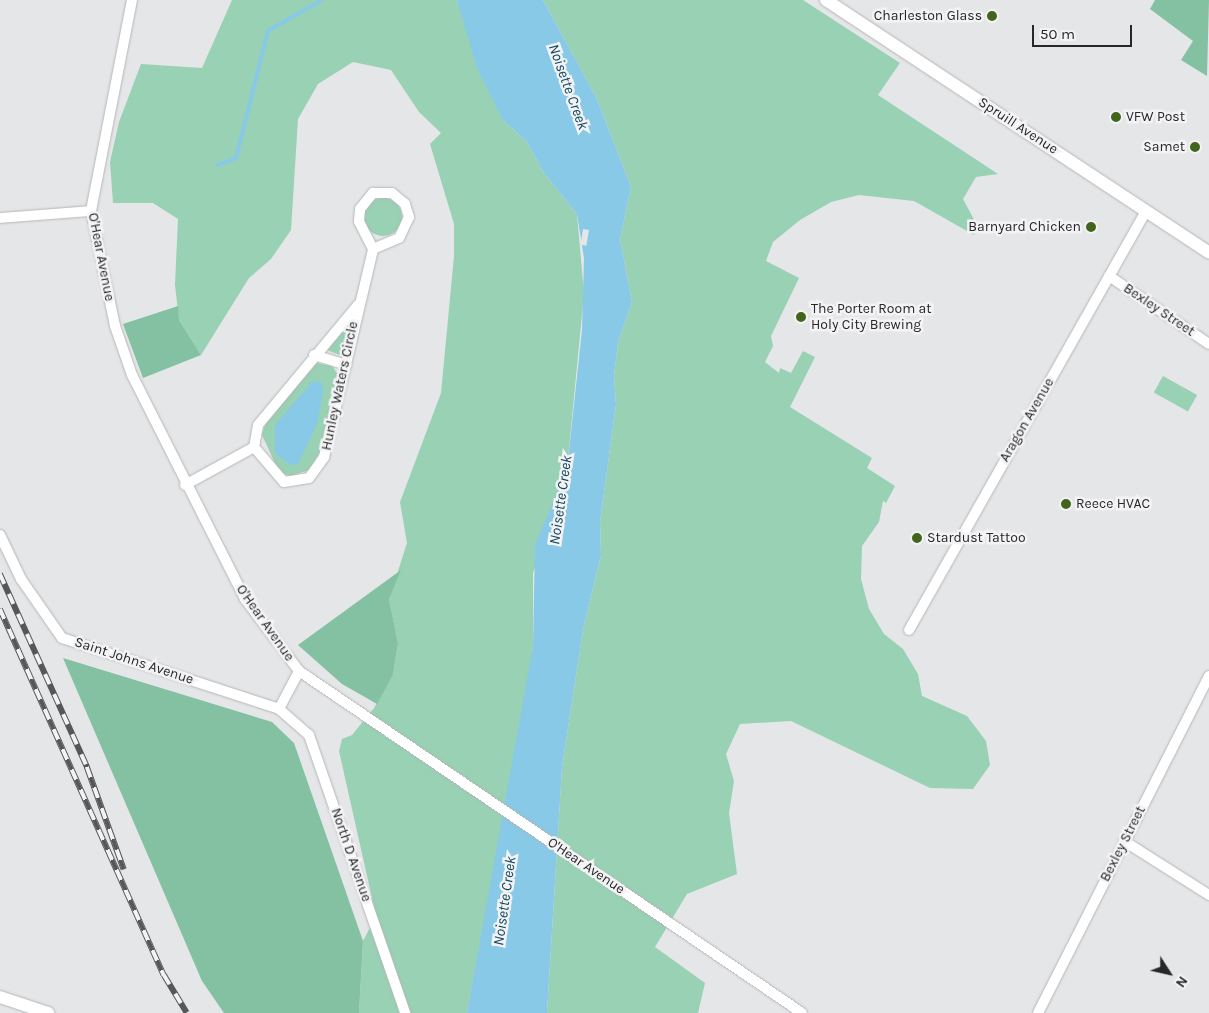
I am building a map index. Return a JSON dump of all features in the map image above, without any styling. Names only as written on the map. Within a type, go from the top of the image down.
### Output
[{"type":"street","name":"O'Hear Avenue","points":[[132,0],[91,211],[115,326],[132,375],[185,485],[245,599],[299,670],[802,1013]]},
{"type":"street","name":"Spruill Avenue","points":[[826,0],[1209,252]]},
{"type":"street","points":[[373,193],[392,193],[404,204],[408,225],[399,238],[373,249],[359,221],[360,209],[373,193]]},
{"type":"street","points":[[0,218],[91,211]]},
{"type":"street","name":"Aragon Avenue","points":[[909,630],[1146,211]]},
{"type":"street","name":"Hunley Waters Circle","points":[[358,306],[272,404],[258,425],[254,447],[284,482],[294,484],[309,478],[324,457],[358,306],[373,249]]},
{"type":"street","name":"Bexley Street","points":[[1109,276],[1209,344]]},
{"type":"street","points":[[314,355],[346,365]]},
{"type":"street","points":[[185,485],[254,447]]},
{"type":"street","name":"Saint Johns Avenue","points":[[0,535],[21,580],[62,638],[278,710]]},
{"type":"street","points":[[278,710],[299,670]]},
{"type":"street","name":"Bexley Street","points":[[1038,1013],[1209,676]]},
{"type":"street","name":"North D Avenue","points":[[278,710],[309,735],[405,1013]]},
{"type":"street","points":[[1124,841],[1209,895]]},
{"type":"street","points":[[0,997],[48,1013]]},
{"type":"green space","points":[[232,0],[457,0],[503,120],[527,142],[544,173],[577,214],[584,294],[567,469],[533,573],[533,646],[519,740],[467,1013],[359,1013],[363,941],[376,916],[339,751],[342,739],[352,735],[374,708],[393,675],[398,643],[389,599],[407,543],[400,502],[441,393],[454,256],[454,224],[430,144],[441,133],[419,112],[391,70],[353,62],[318,84],[298,119],[291,230],[271,259],[249,278],[201,355],[179,320],[175,285],[178,219],[153,203],[113,203],[110,162],[119,122],[141,64],[202,68]]},
{"type":"green space","points":[[543,0],[803,0],[900,63],[878,95],[998,174],[976,177],[963,199],[978,227],[974,235],[914,201],[859,195],[831,202],[800,220],[773,242],[766,261],[799,278],[771,336],[773,346],[765,362],[779,373],[780,368],[791,373],[803,351],[815,357],[790,407],[872,458],[867,468],[895,486],[886,503],[883,501],[879,522],[862,546],[861,579],[869,609],[884,634],[903,649],[918,674],[922,696],[967,716],[986,741],[990,765],[973,789],[930,788],[791,721],[740,724],[726,754],[734,781],[729,813],[737,874],[687,894],[655,947],[705,983],[698,1013],[547,1013],[562,767],[583,630],[601,555],[600,522],[616,404],[614,376],[618,342],[632,302],[620,239],[631,187],[597,99]]},
{"type":"green space","points":[[1155,0],[1209,0],[1207,76],[1181,60],[1193,41],[1150,9]]},
{"type":"green space","points":[[383,198],[390,199],[396,204],[401,210],[401,224],[396,230],[390,235],[383,236],[376,235],[370,230],[365,224],[364,217],[365,210],[370,204],[376,199]]},
{"type":"green space","points":[[178,306],[179,320],[201,355],[143,378],[123,324]]},
{"type":"green space","points":[[350,323],[342,356],[327,350],[327,348]]},
{"type":"green space","points":[[316,363],[332,366],[339,376],[323,445],[310,470],[290,476],[279,472],[262,435],[265,424]]},
{"type":"green space","points":[[1163,376],[1197,395],[1188,412],[1154,393]]},
{"type":"green space","points":[[401,570],[389,599],[398,643],[393,675],[377,704],[342,684],[298,645]]},
{"type":"green space","points":[[63,658],[272,722],[294,743],[363,941],[359,1013],[224,1013],[202,981]]},
{"type":"water","name":"Noisette Creek","points":[[457,0],[543,0],[597,99],[631,187],[620,239],[632,302],[618,342],[614,376],[616,404],[600,522],[601,555],[583,630],[562,767],[547,1013],[467,1013],[533,646],[535,545],[567,469],[582,330],[584,258],[577,214],[544,173],[527,142],[503,120],[477,68]]},
{"type":"water","points":[[313,381],[322,383],[323,391],[317,424],[298,464],[290,465],[275,453],[275,425]]},
{"type":"pier","points":[[583,229],[589,230],[586,246],[580,245]]},
{"type":"waterway","points":[[218,165],[236,158],[268,31],[322,0]]},
{"type":"railway","points":[[0,574],[87,767],[124,870]]},
{"type":"railway","points":[[0,609],[164,975],[187,1013]]},
{"type":"place","name":"Charleston Glass","points":[[992,16]]},
{"type":"place","name":"VFW Post","points":[[1116,117]]},
{"type":"place","name":"Samet","points":[[1195,147]]},
{"type":"place","name":"Barnyard Chicken","points":[[1091,227]]},
{"type":"place","name":"The Porter Room at Holy City Brewing","points":[[801,317]]},
{"type":"place","name":"Reece HVAC","points":[[1066,504]]},
{"type":"place","name":"Stardust Tattoo","points":[[917,538]]}]
